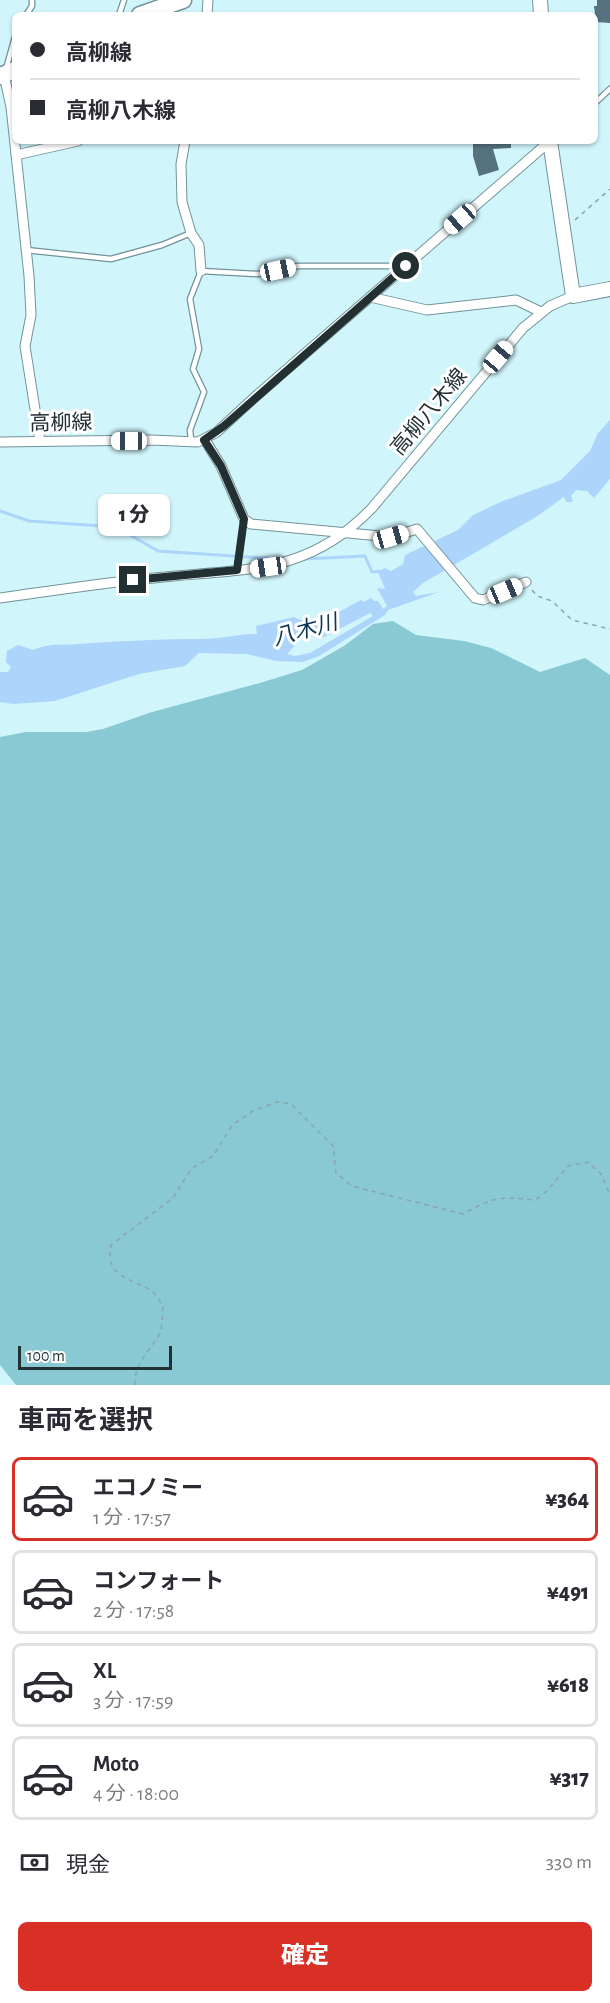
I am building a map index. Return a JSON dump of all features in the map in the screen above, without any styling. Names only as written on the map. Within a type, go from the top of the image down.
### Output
[{"type":"highway","points":[[149,12],[183,0]]},
{"type":"street","points":[[6,74],[12,119]]},
{"type":"street","points":[[14,144],[31,315],[25,346],[39,441]]},
{"type":"street","points":[[15,155],[64,144]]},
{"type":"street","points":[[184,144],[181,164],[182,202],[191,233],[200,245],[201,271]]},
{"type":"street","name":"高柳線","points":[[0,442],[151,440],[192,443],[204,440],[224,426],[548,144]]},
{"type":"street","points":[[551,144],[573,296],[610,289]]},
{"type":"street","name":"高柳八木線","points":[[238,566],[284,563],[314,552],[345,534],[387,491],[512,340],[541,312],[573,296]]},
{"type":"street","points":[[370,297],[427,310],[516,300],[541,312]]},
{"type":"street","points":[[204,440],[221,466],[244,519],[251,524],[391,537],[417,529],[475,598],[483,600],[526,582]]},
{"type":"street","points":[[0,597],[238,566]]},
{"type":"lane","points":[[6,74],[12,49]]},
{"type":"lane","points":[[598,100],[610,89]]},
{"type":"lane","points":[[26,250],[111,259],[162,245],[191,233]]},
{"type":"lane","points":[[192,443],[190,430],[204,392],[194,369],[199,349],[190,299],[201,271],[258,274],[298,266],[406,266]]},
{"type":"lane","points":[[238,566],[244,519]]},
{"type":"path","points":[[563,231],[610,189]]},
{"type":"path","points":[[526,582],[537,596],[552,602],[572,620],[610,629]]},
{"type":"path","points":[[135,1385],[140,1360],[160,1333],[163,1306],[153,1292],[126,1280],[113,1266],[109,1256],[111,1245],[173,1198],[191,1169],[213,1156],[232,1124],[254,1111],[277,1102],[291,1104],[333,1146],[336,1173],[352,1186],[463,1214],[505,1196],[534,1200],[547,1191],[568,1166],[588,1162],[601,1174],[610,1195]]},
{"type":"shaded area","points":[[393,621],[416,635],[464,641],[491,648],[540,672],[585,658],[610,675],[610,1385],[16,1385],[0,1365],[0,737],[26,732],[86,732],[103,729],[152,712],[260,683],[302,670],[344,646],[373,624]]},
{"type":"water","name":"八木川","points":[[610,420],[610,479],[594,498],[587,491],[576,490],[571,496],[573,502],[566,502],[564,497],[536,517],[423,583],[413,592],[416,596],[439,592],[388,610],[385,615],[319,656],[303,662],[276,661],[246,654],[199,653],[185,666],[139,674],[55,701],[13,704],[0,702],[0,672],[8,672],[11,667],[6,662],[7,651],[18,645],[33,650],[56,645],[257,634],[256,626],[294,617],[302,620],[320,620],[361,600],[364,602],[371,598],[378,601],[383,609],[387,606],[377,588],[385,589],[378,572],[385,568],[391,571],[403,564],[405,555],[458,530],[473,515],[503,501],[561,480],[590,451],[598,433]],"holes":[[[370,613],[373,616],[310,653],[295,656],[287,654],[307,632],[322,638]]]},
{"type":"building","points":[[597,0],[610,0],[610,23],[598,22],[598,12],[595,12],[594,6],[597,6]]},
{"type":"building","points":[[473,144],[511,144],[511,148],[493,149],[499,170],[479,176],[473,156]]},
{"type":"waterway","points":[[0,511],[29,521],[116,527],[158,551],[277,559]]},
{"type":"waterway","points":[[305,559],[365,556],[372,572],[383,571]]},
{"type":"route","points":[[133,580],[237,570],[244,519],[242,510],[221,466],[204,440],[224,426],[406,266]]}]
